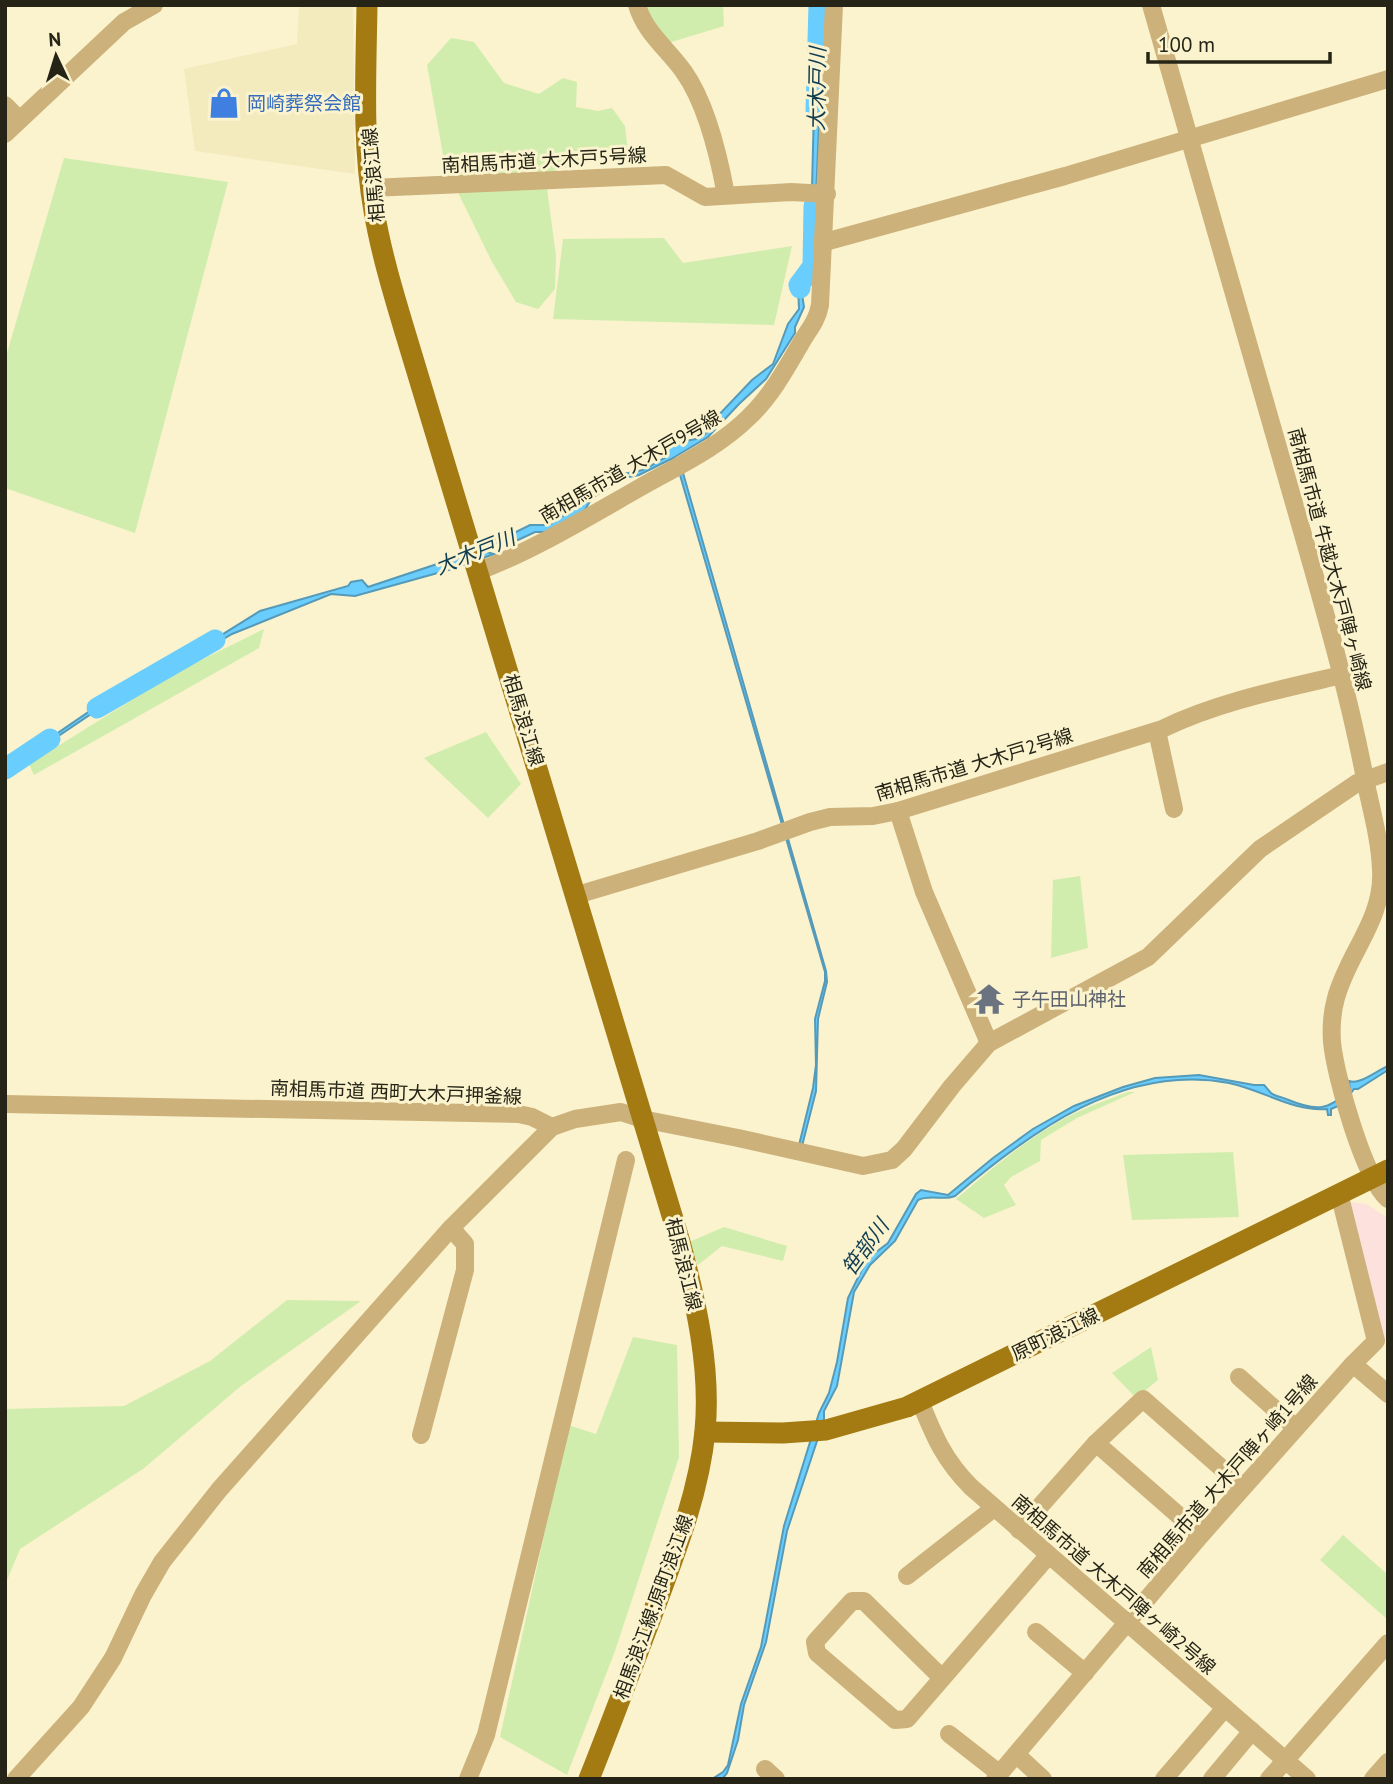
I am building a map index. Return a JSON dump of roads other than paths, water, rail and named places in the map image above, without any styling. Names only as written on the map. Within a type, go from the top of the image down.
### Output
[{"type":"main road","name":"相馬浪江線","points":[[367,5],[366,86],[371,188],[379,236],[391,284],[680,1242],[695,1300],[704,1384],[705,1432]]},
{"type":"main road","name":"原町浪江線","points":[[705,1432],[826,1430],[920,1401],[1380,1174]]},
{"type":"main road","name":"相馬浪江線;原町浪江線","points":[[589,1779],[678,1541],[695,1483],[705,1432]]},
{"type":"street","points":[[5,134],[124,22],[154,5]]},
{"type":"street","points":[[637,5],[650,31],[685,73],[716,148],[726,195]]},
{"type":"street","name":"南相馬市道 大木戸9号線","points":[[478,567],[542,543],[725,437],[766,399],[816,322],[825,242],[834,5]]},
{"type":"street","name":"南相馬市道 牛越大木戸陣ヶ崎線","points":[[1151,5],[1342,675],[1365,779],[1381,867],[1381,888],[1377,907],[1336,997],[1332,1038],[1337,1066],[1363,1157],[1380,1174],[1388,1199]]},
{"type":"street","points":[[825,242],[1065,176],[1388,79]]},
{"type":"street","points":[[5,105],[19,120]]},
{"type":"street","name":"南相馬市道 大木戸5号線","points":[[371,188],[666,175],[700,196],[791,192],[827,194]]},
{"type":"street","name":"南相馬市道 大木戸2号線","points":[[577,895],[769,838],[810,822],[830,817],[873,816],[898,811],[1157,731],[1181,720],[1342,675]]},
{"type":"street","points":[[1157,731],[1174,809]]},
{"type":"street","points":[[16,1779],[81,1707],[113,1658],[143,1594],[162,1562],[274,1426],[451,1228],[552,1127],[575,1119],[621,1112],[642,1119],[750,1140],[856,1166],[892,1160],[904,1149],[959,1077],[989,1043],[1156,951],[1260,849],[1365,779],[1388,772]]},
{"type":"street","points":[[898,811],[924,892],[989,1043]]},
{"type":"street","name":"南相馬市道 西町大木戸押釜線","points":[[5,1104],[519,1114],[552,1127]]},
{"type":"street","points":[[468,1779],[486,1735],[626,1160]]},
{"type":"street","name":"南相馬市道 大木戸陣ヶ崎1号線","points":[[997,1776],[1201,1535],[1376,1341],[1339,1194]]},
{"type":"street","points":[[421,1435],[465,1270],[465,1244],[451,1228]]},
{"type":"street","points":[[1353,1364],[1388,1394]]},
{"type":"street","points":[[1239,1377],[1296,1428]]},
{"type":"street","points":[[1019,1530],[1096,1443],[1143,1399],[1244,1487]]},
{"type":"street","name":"南相馬市道 大木戸陣ヶ崎2号線","points":[[920,1401],[946,1459],[959,1475],[1048,1556],[1307,1779]]},
{"type":"street","points":[[1096,1443],[1201,1535]]},
{"type":"street","points":[[907,1576],[994,1508]]},
{"type":"street","points":[[942,1678],[864,1601],[852,1601],[815,1642],[817,1653],[895,1720],[907,1719],[1048,1556]]},
{"type":"street","points":[[1036,1632],[1085,1673]]},
{"type":"street","points":[[1269,1779],[1388,1643]]},
{"type":"street","points":[[1164,1779],[1225,1708]]},
{"type":"street","points":[[1212,1779],[1252,1731]]},
{"type":"street","points":[[949,1734],[997,1776]]},
{"type":"street","points":[[1017,1755],[1043,1779]]},
{"type":"street","points":[[1373,1779],[1388,1762]]},
{"type":"water","points":[[817,5],[824,5],[813,269],[801,287],[804,307],[795,333],[766,379],[708,437],[673,458],[683,473],[826,971],[827,982],[818,1019],[816,1091],[802,1146],[799,1145],[816,1065],[815,1019],[825,972],[680,475],[671,459],[639,475],[624,478],[592,498],[583,513],[545,532],[535,532],[518,540],[498,542],[480,550],[494,554],[452,569],[355,596],[331,594],[232,634],[163,675],[149,675],[5,772],[5,769],[147,672],[186,657],[260,611],[348,586],[351,582],[362,580],[368,587],[464,555],[475,546],[530,525],[549,525],[586,501],[585,492],[614,476],[643,470],[666,457],[664,449],[705,434],[712,422],[752,380],[773,364],[788,324],[799,309],[798,286],[810,269],[814,107],[821,49]]},
{"type":"water","points":[[1388,1066],[1388,1070],[1354,1089],[1343,1104],[1331,1109],[1331,1115],[1328,1115],[1327,1109],[1290,1104],[1242,1086],[1190,1079],[1153,1083],[1116,1093],[1047,1126],[955,1196],[918,1200],[895,1241],[870,1265],[854,1292],[837,1386],[824,1411],[824,1420],[787,1531],[766,1642],[744,1705],[738,1740],[727,1773],[723,1778],[712,1779],[728,1765],[741,1704],[761,1647],[784,1526],[837,1362],[848,1298],[867,1259],[888,1243],[916,1194],[921,1190],[948,1195],[1033,1129],[1074,1106],[1155,1078],[1199,1075],[1264,1085],[1276,1096],[1305,1106],[1321,1107],[1342,1097],[1350,1089],[1349,1081],[1363,1079]]},
{"type":"waterway","name":"大木戸川","points":[[816,111],[819,5]]},
{"type":"waterway","name":"大木戸川","points":[[800,288],[799,285],[813,266],[814,206]]},
{"type":"waterway","name":"大木戸川","points":[[97,708],[215,640]]},
{"type":"waterway","name":"大木戸川","points":[[5,769],[50,739]]},
{"type":"place","name":"岡崎葬祭会館","points":[[224,103]]},
{"type":"place","name":"子午田山神社","points":[[989,999]]},
{"type":"water label","name":"笹部川","points":[[865,1247]]}]
